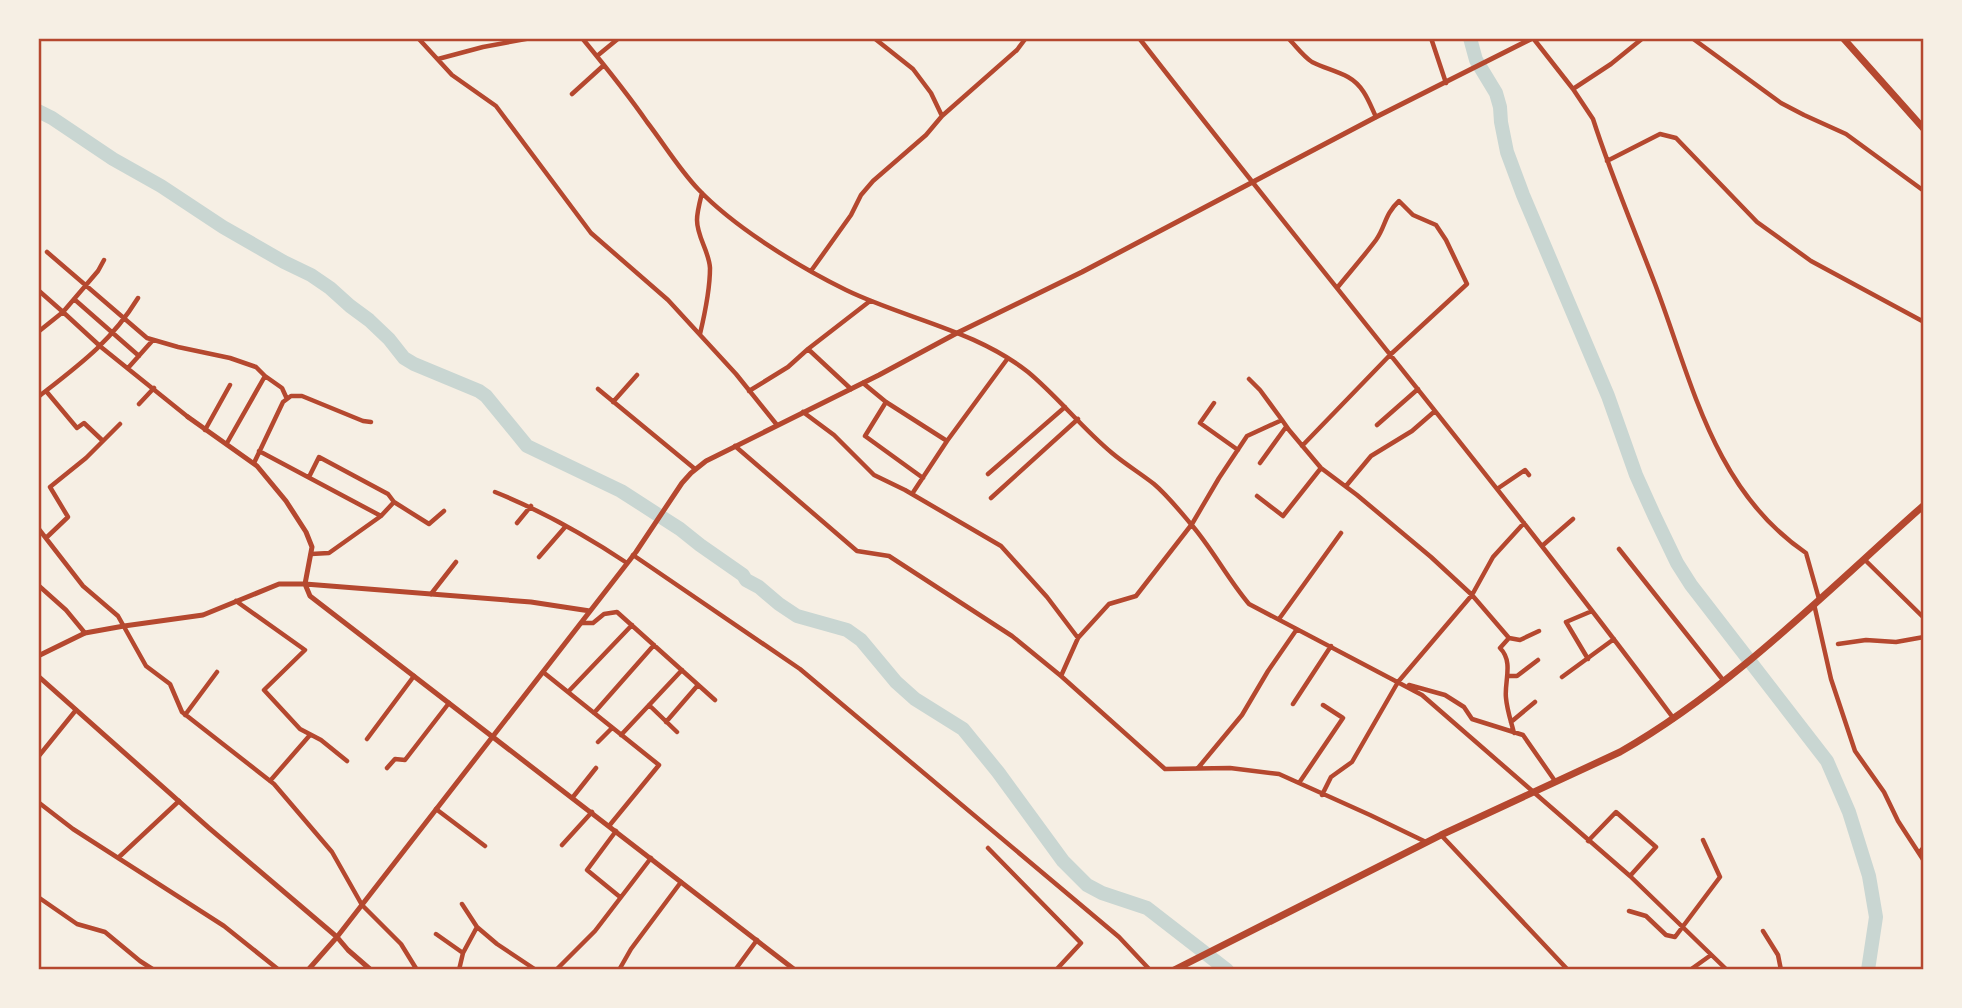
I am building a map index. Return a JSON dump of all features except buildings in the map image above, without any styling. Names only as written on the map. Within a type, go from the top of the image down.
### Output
[{"type":"main road","points":[[1843,38],[1923,129]]},
{"type":"main road","points":[[1174,970],[1426,842],[1620,752],[1674,719],[1768,644],[1923,505]]},
{"type":"street","points":[[418,38],[452,75],[496,106],[591,233],[668,300],[777,425]]},
{"type":"street","points":[[438,60],[483,47],[531,38]]},
{"type":"street","points":[[582,38],[702,193],[727,215],[811,271],[870,301],[993,348],[1028,372],[1112,454],[1156,486],[1192,524],[1249,604],[1422,695],[1441,709],[1630,876],[1727,970]]},
{"type":"street","points":[[597,56],[619,38]]},
{"type":"street","points":[[874,38],[913,69],[931,93],[942,116]]},
{"type":"street","points":[[811,271],[867,188],[926,135],[942,116],[1017,50],[1026,38]]},
{"type":"street","points":[[1139,38],[1542,545],[1674,719]]},
{"type":"street","points":[[1288,38],[1309,60],[1329,71],[1347,76],[1356,83],[1366,94],[1376,117]]},
{"type":"street","points":[[1431,38],[1448,81]]},
{"type":"street","points":[[1573,89],[1611,64],[1643,38]]},
{"type":"street","points":[[1692,38],[1781,103],[1846,134],[1923,191]]},
{"type":"street","points":[[308,970],[337,937],[581,623],[695,469],[735,446],[1082,272],[1376,117],[1533,39],[1573,89],[1592,119],[1710,435],[1738,485],[1768,521],[1805,553],[1831,679],[1855,751],[1884,792],[1923,861]]},
{"type":"street","points":[[572,94],[604,65]]},
{"type":"street","points":[[1606,161],[1660,134],[1676,138],[1757,222],[1811,261],[1923,322]]},
{"type":"street","points":[[700,335],[706,310],[710,268],[708,252],[697,220],[702,193]]},
{"type":"street","points":[[1302,446],[1390,355],[1467,284],[1447,240],[1436,225],[1413,215],[1399,201],[1385,218],[1378,237],[1336,288]]},
{"type":"street","points":[[47,252],[147,338],[256,367],[282,388],[287,399]]},
{"type":"street","points":[[38,332],[63,312],[104,260]]},
{"type":"street","points":[[38,290],[188,417],[254,463],[286,501],[306,532],[312,547],[305,584],[310,596],[795,970]]},
{"type":"street","points":[[38,397],[101,346],[125,319],[138,298]]},
{"type":"street","points":[[74,299],[139,356]]},
{"type":"street","points":[[749,391],[788,368],[870,301]]},
{"type":"street","points":[[128,368],[153,340]]},
{"type":"street","points":[[808,349],[851,389]]},
{"type":"street","points":[[912,494],[1008,358]]},
{"type":"street","points":[[613,402],[635,382],[637,375]]},
{"type":"street","points":[[227,443],[265,376]]},
{"type":"street","points":[[1249,379],[1261,390],[1286,427],[1321,468],[1431,557],[1472,595],[1509,638],[1520,640],[1539,631]]},
{"type":"street","points":[[863,383],[886,402],[947,441]]},
{"type":"street","points":[[205,430],[230,385]]},
{"type":"street","points":[[139,404],[154,388]]},
{"type":"street","points":[[598,389],[695,469]]},
{"type":"street","points":[[1377,425],[1418,389]]},
{"type":"street","points":[[46,391],[77,428],[84,423],[103,441]]},
{"type":"street","points":[[254,463],[283,402],[291,396],[302,396],[371,422]]},
{"type":"street","points":[[886,402],[865,436],[923,478]]},
{"type":"street","points":[[1214,403],[1200,424],[1238,450]]},
{"type":"street","points":[[988,474],[1065,407]]},
{"type":"street","points":[[1346,486],[1371,456],[1412,431],[1435,411]]},
{"type":"street","points":[[803,412],[834,435],[873,475],[912,494],[1001,546],[1047,597],[1078,638]]},
{"type":"street","points":[[991,498],[1078,419]]},
{"type":"street","points":[[1061,676],[1078,638],[1109,604],[1136,596],[1192,524],[1247,436],[1282,420]]},
{"type":"street","points":[[46,538],[68,517],[50,486],[86,458],[120,424]]},
{"type":"street","points":[[1259,463],[1286,427]]},
{"type":"street","points":[[735,446],[857,551],[889,556],[1012,636],[1165,769],[1230,768],[1279,774],[1426,842]]},
{"type":"street","points":[[260,451],[381,516]]},
{"type":"street","points":[[309,477],[319,457],[388,494],[394,502],[429,524],[444,511]]},
{"type":"street","points":[[1497,489],[1523,467],[1529,475]]},
{"type":"street","points":[[1257,496],[1283,516],[1321,468]]},
{"type":"street","points":[[495,492],[531,506],[627,563]]},
{"type":"street","points":[[312,554],[329,553],[381,516],[394,502]]},
{"type":"street","points":[[517,523],[531,506]]},
{"type":"street","points":[[1542,545],[1573,519]]},
{"type":"street","points":[[1322,795],[1331,777],[1352,762],[1398,682],[1472,595],[1493,557],[1524,523]]},
{"type":"street","points":[[539,557],[566,526]]},
{"type":"street","points":[[38,528],[83,586],[118,616],[146,666],[170,684],[182,712],[270,780],[332,852],[362,905],[401,944],[417,970]]},
{"type":"street","points":[[1279,619],[1341,533]]},
{"type":"street","points":[[1619,549],[1723,680]]},
{"type":"street","points":[[635,553],[800,669],[1119,937],[1150,970]]},
{"type":"street","points":[[1864,559],[1923,618]]},
{"type":"street","points":[[431,594],[456,562]]},
{"type":"street","points":[[38,656],[85,633],[203,615],[279,583],[531,602],[590,611]]},
{"type":"street","points":[[38,585],[66,610],[85,633]]},
{"type":"street","points":[[236,601],[305,650],[264,690],[300,729],[321,740],[347,761]]},
{"type":"street","points":[[1588,659],[1566,622],[1592,611]]},
{"type":"street","points":[[581,623],[593,623],[604,614],[617,612],[715,700]]},
{"type":"street","points":[[569,692],[632,625]]},
{"type":"street","points":[[1198,768],[1242,715],[1297,629]]},
{"type":"street","points":[[1838,644],[1866,640],[1896,642],[1923,637]]},
{"type":"street","points":[[1509,638],[1500,648],[1509,676],[1506,695],[1514,733]]},
{"type":"street","points":[[1562,677],[1614,639]]},
{"type":"street","points":[[594,713],[654,645]]},
{"type":"street","points":[[1293,704],[1331,646]]},
{"type":"street","points":[[1509,676],[1517,676],[1538,660]]},
{"type":"street","points":[[621,735],[681,670]]},
{"type":"street","points":[[185,715],[217,672]]},
{"type":"street","points":[[543,672],[659,765],[609,826]]},
{"type":"street","points":[[38,676],[337,937],[371,970]]},
{"type":"street","points":[[367,739],[414,676]]},
{"type":"street","points":[[1398,682],[1445,695],[1464,707],[1472,719],[1523,735],[1555,781]]},
{"type":"street","points":[[666,722],[698,685]]},
{"type":"street","points":[[1511,722],[1535,702]]},
{"type":"street","points":[[387,768],[395,760],[405,760],[449,703]]},
{"type":"street","points":[[649,705],[677,732]]},
{"type":"street","points":[[1300,783],[1343,718],[1322,705]]},
{"type":"street","points":[[38,757],[76,710]]},
{"type":"street","points":[[598,743],[612,727]]},
{"type":"street","points":[[270,780],[310,735]]},
{"type":"street","points":[[573,797],[596,768]]},
{"type":"street","points":[[118,858],[179,801]]},
{"type":"street","points":[[38,802],[74,829],[224,926],[279,970]]},
{"type":"street","points":[[436,809],[485,846]]},
{"type":"street","points":[[562,845],[592,812]]},
{"type":"street","points":[[1588,841],[1616,812],[1656,847],[1630,876]]},
{"type":"street","points":[[616,831],[587,870],[620,897]]},
{"type":"street","points":[[1441,835],[1569,970]]},
{"type":"street","points":[[1629,911],[1646,916],[1665,934],[1675,937],[1720,877],[1703,840]]},
{"type":"street","points":[[988,848],[1081,943],[1056,970]]},
{"type":"street","points":[[1919,853],[1923,848]]},
{"type":"street","points":[[556,970],[595,931],[650,858]]},
{"type":"street","points":[[619,970],[631,949],[682,881]]},
{"type":"street","points":[[38,897],[77,924],[105,932],[154,970]]},
{"type":"street","points":[[462,904],[477,926],[536,970]]},
{"type":"street","points":[[459,970],[463,953],[477,926]]},
{"type":"street","points":[[1763,932],[1778,955],[1781,970]]},
{"type":"street","points":[[436,934],[463,953]]},
{"type":"street","points":[[735,970],[757,940]]},
{"type":"street","points":[[1690,970],[1712,955]]},
{"type":"waterway","points":[[1470,38],[1476,60],[1496,93],[1507,152],[1523,195],[1608,396],[1636,475],[1677,563],[1691,585],[1827,761],[1849,812],[1869,876],[1876,917],[1868,970]]},
{"type":"waterway","points":[[38,111],[223,227],[330,288],[369,320],[404,358],[486,396],[527,446],[621,491],[680,529],[797,616],[847,630],[861,640],[896,682],[915,699],[963,729],[1063,861],[1087,885],[1102,893],[1147,908],[1227,970]]}]
